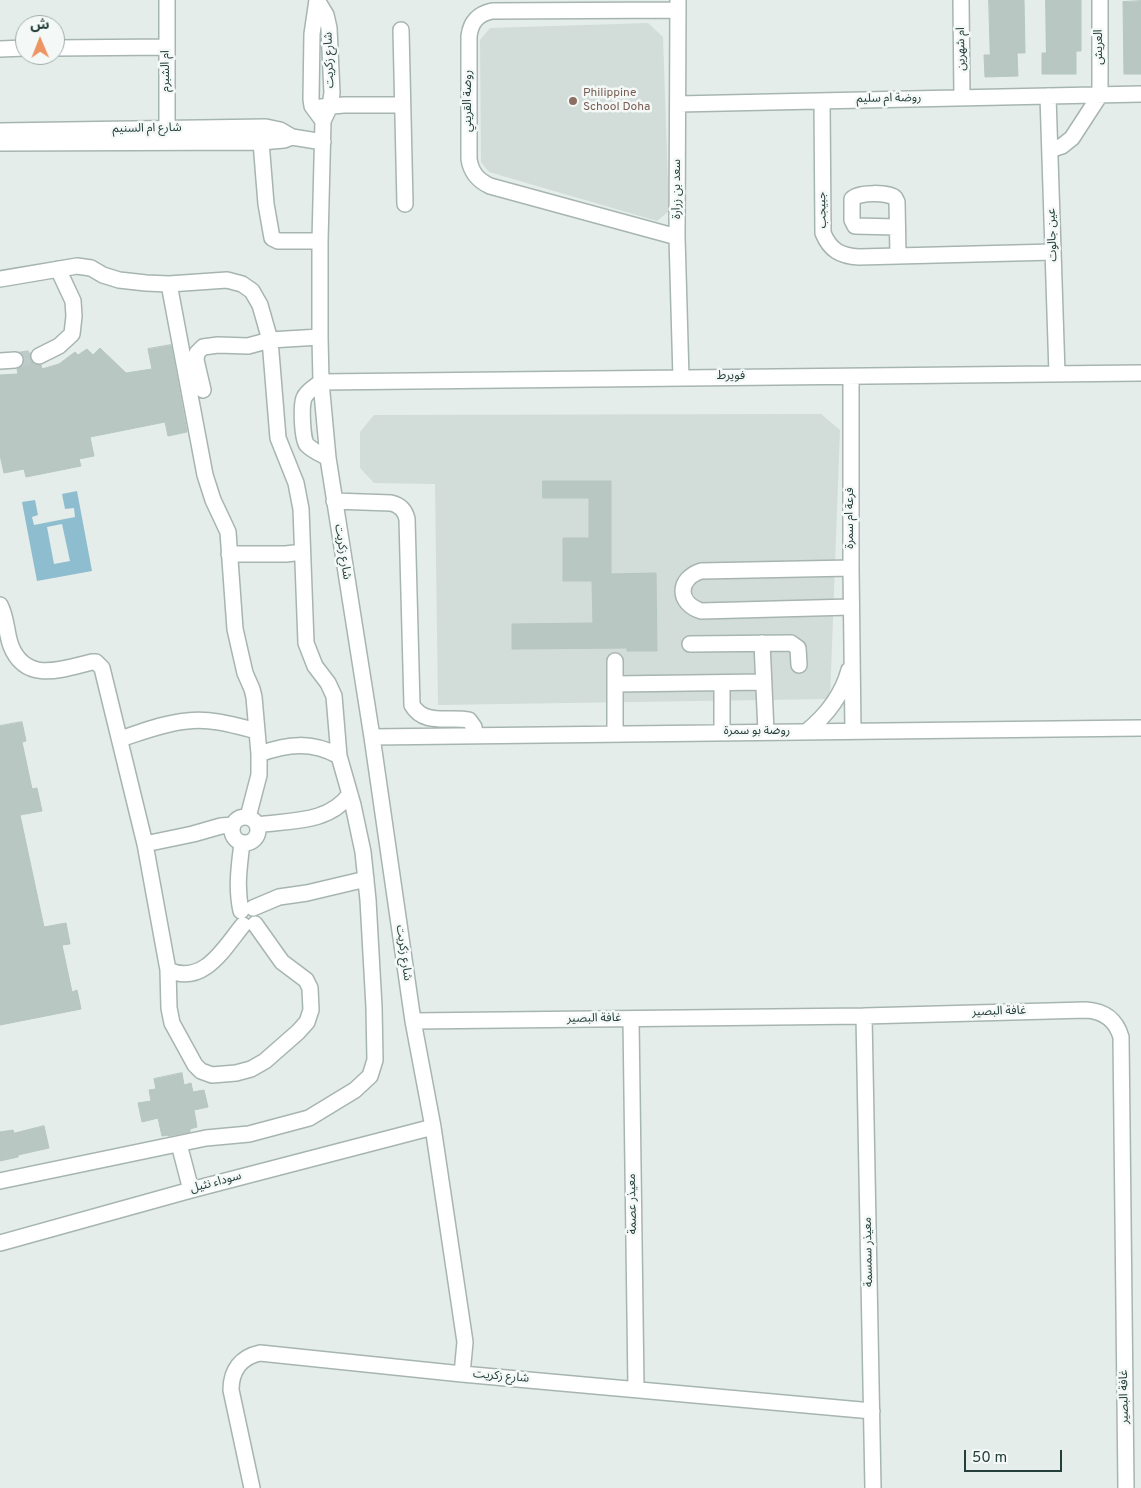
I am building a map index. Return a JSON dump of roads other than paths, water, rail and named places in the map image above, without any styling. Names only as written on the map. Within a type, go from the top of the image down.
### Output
[{"type":"street","name":"ام الشبرم","points":[[167,0],[167,135]]},
{"type":"street","name":"شارع زكريت","points":[[317,0],[326,15],[329,28],[332,93],[330,106],[324,121],[320,241],[321,382],[328,458],[372,737],[413,1021],[433,1127],[465,1342],[462,1374],[872,1411]]},
{"type":"street","name":"شارع زكريت","points":[[312,106],[312,34],[317,0]]},
{"type":"street","name":"ام شهرين","points":[[961,0],[962,98]]},
{"type":"street","name":"العريش","points":[[1100,0],[1100,95]]},
{"type":"street","name":"سعد بن زرارة","points":[[678,5],[677,237],[681,378]]},
{"type":"street","name":"روضة القريني","points":[[677,237],[490,186],[478,179],[473,173],[469,159],[469,36],[473,22],[478,16],[492,11],[678,5]]},
{"type":"street","points":[[401,30],[405,204]]},
{"type":"street","points":[[65,48],[167,47]]},
{"type":"street","points":[[0,49],[15,48]]},
{"type":"street","name":"روضة ام سليم","points":[[678,104],[1141,94]]},
{"type":"street","points":[[1050,150],[1062,146],[1072,138],[1100,95]]},
{"type":"street","name":"عين جالوت","points":[[1048,96],[1057,374]]},
{"type":"street","name":"جبيجب","points":[[822,101],[823,233],[827,244],[836,252],[847,257],[1053,252]]},
{"type":"street","points":[[312,106],[402,105]]},
{"type":"street","points":[[312,106],[324,121]]},
{"type":"street","name":"شارع ام السنيم","points":[[0,143],[167,135],[266,126],[280,130],[292,137],[323,142]]},
{"type":"street","name":"شارع ام السنيم","points":[[0,131],[167,135],[261,142],[284,140],[292,137]]},
{"type":"street","points":[[261,142],[266,204],[272,238],[278,241],[320,241]]},
{"type":"street","points":[[897,227],[898,256]]},
{"type":"street","points":[[0,279],[77,266],[90,268],[119,280],[169,284],[227,280],[242,284],[252,291],[260,305],[270,340],[278,438],[296,482],[301,509],[306,643],[315,666],[328,683],[334,696],[339,756],[363,852],[374,1007],[375,1060],[370,1076],[355,1090],[309,1118],[249,1134],[206,1138],[0,1182]]},
{"type":"street","points":[[39,356],[59,346],[72,334],[73,301],[58,269]]},
{"type":"street","points":[[169,284],[205,475],[213,500],[228,532],[235,628],[245,673],[252,688],[259,754],[259,775],[252,821],[257,836],[253,841],[242,843],[236,841],[233,836],[233,824]]},
{"type":"street","points":[[203,390],[196,360],[197,353],[203,347],[218,345],[248,346],[270,340],[320,337]]},
{"type":"street","name":"فويرط","points":[[321,382],[1141,373]]},
{"type":"street","name":"فرعة ام سمرة","points":[[851,377],[850,568],[853,731]]},
{"type":"street","points":[[321,382],[304,399],[303,434],[308,445],[315,452],[328,458]]},
{"type":"street","points":[[334,501],[391,503],[404,510],[407,519],[412,705],[418,713],[429,718],[469,720],[474,727],[475,735]]},
{"type":"street","points":[[229,554],[286,554],[302,552]]},
{"type":"street","points":[[850,568],[701,571],[687,579],[683,587],[683,596],[693,609],[701,611],[851,607]]},
{"type":"street","points":[[0,605],[11,646],[18,659],[27,665],[36,670],[48,672],[92,662],[100,664],[145,844],[168,970],[169,1008],[172,1023],[195,1065],[201,1071],[212,1075],[236,1073],[251,1069],[265,1061],[298,1032],[307,1022],[311,1010],[312,999],[306,980],[282,962],[248,917],[238,898],[242,843]]},
{"type":"street","points":[[762,643],[766,732]]},
{"type":"street","points":[[690,644],[794,644],[798,648],[799,665]]},
{"type":"street","name":"فرعة ام سمرة","points":[[806,732],[823,718],[836,701],[846,681],[853,660]]},
{"type":"street","points":[[615,662],[615,733]]},
{"type":"street","points":[[615,684],[764,682]]},
{"type":"street","points":[[722,683],[722,732]]},
{"type":"street","points":[[120,739],[188,720],[215,721],[256,731]]},
{"type":"street","name":"روضة بو سمرة","points":[[372,737],[1141,728]]},
{"type":"street","points":[[259,754],[281,746],[302,745],[331,752],[339,756]]},
{"type":"street","points":[[145,844],[233,824],[242,818],[252,821],[322,816],[342,804],[350,794]]},
{"type":"street","points":[[168,970],[176,974],[188,974],[207,967],[248,917],[279,897],[366,880]]},
{"type":"street","name":"غافة البصير","points":[[413,1021],[864,1016],[1086,1010],[1102,1012],[1114,1022],[1118,1029],[1121,1045],[1126,1488]]},
{"type":"street","name":"معيذر سمسمة","points":[[864,1016],[873,1488]]},
{"type":"street","name":"معيذر عصمة","points":[[631,1018],[636,1389]]},
{"type":"street","name":"سوداء نثيل","points":[[0,1242],[433,1127]]},
{"type":"street","points":[[180,1144],[192,1190]]},
{"type":"street","points":[[252,1488],[231,1390],[232,1375],[240,1362],[246,1358],[260,1353],[268,1353],[462,1374]]},
{"type":"water","points":[[77,491],[92,571],[37,581],[22,502],[35,500],[38,515],[32,517],[34,525],[75,517],[74,508],[65,509],[62,494]],"holes":[[[62,524],[70,561],[54,564],[47,527]]]},
{"type":"tunnel","points":[[15,360],[39,356]]},
{"type":"place","name":"Philippine School Doha","points":[[573,101]]}]
